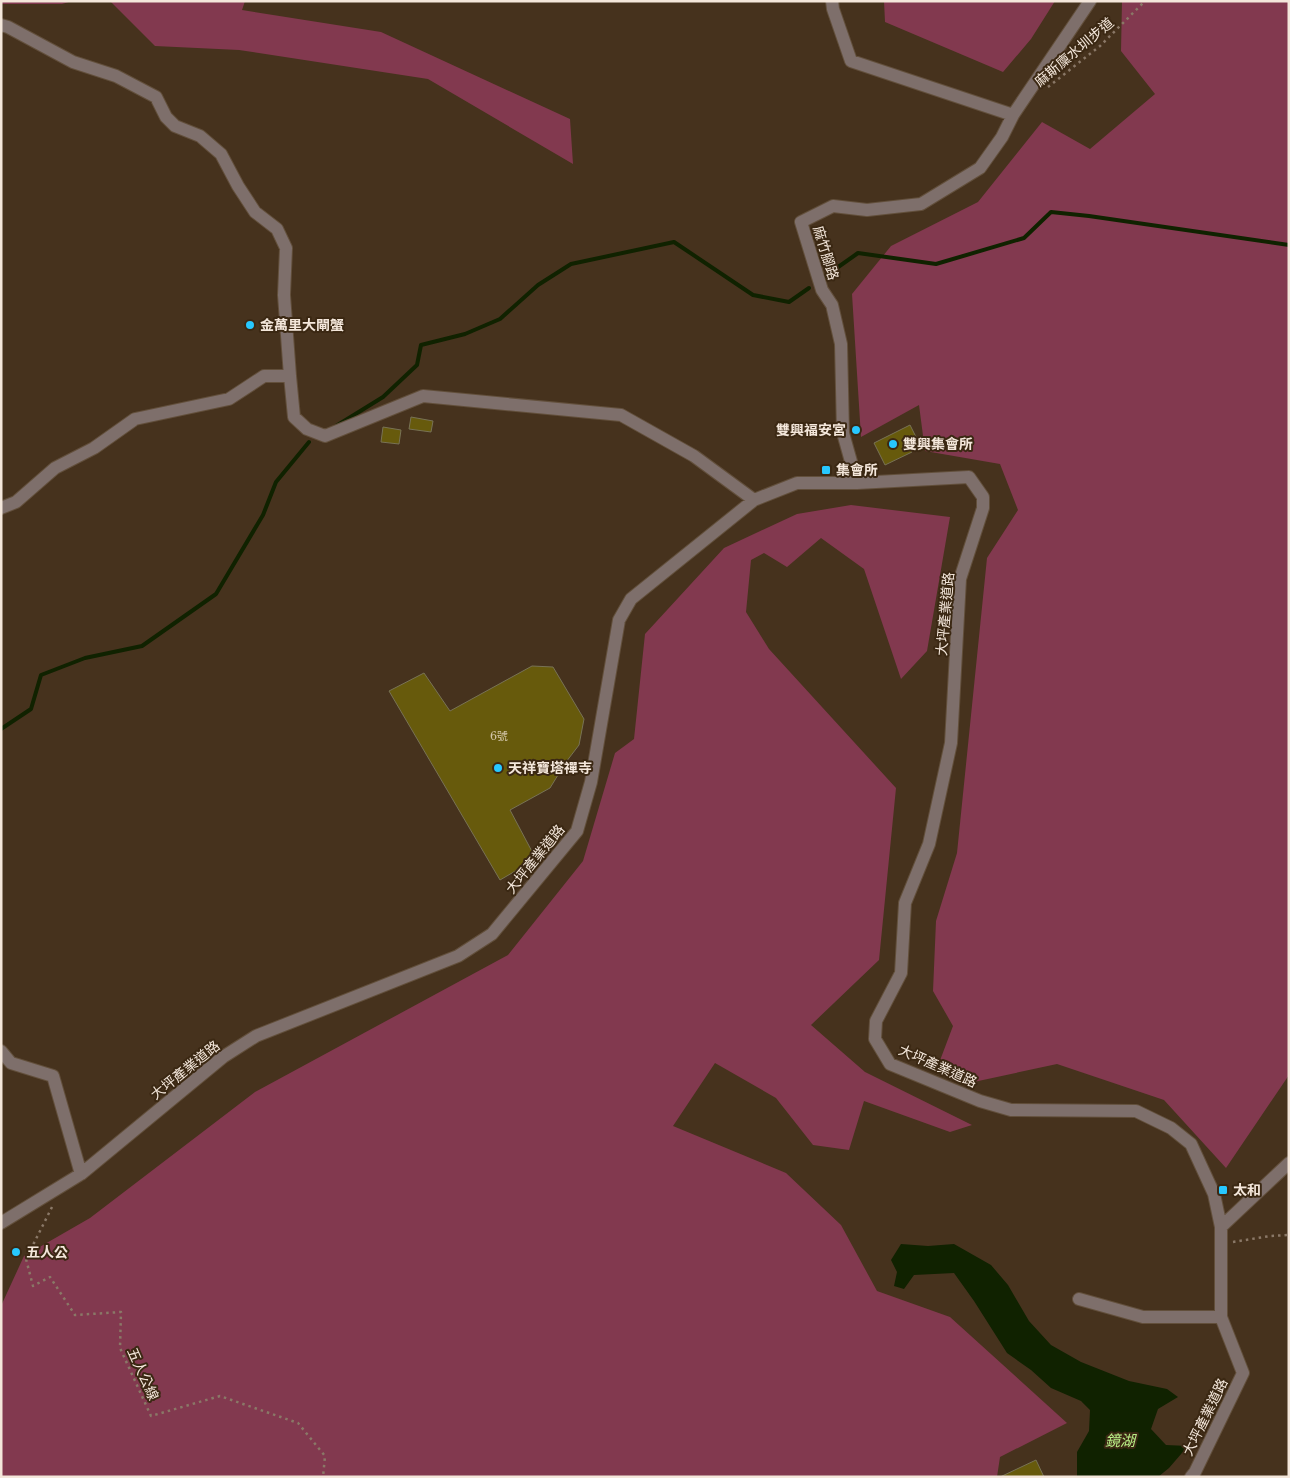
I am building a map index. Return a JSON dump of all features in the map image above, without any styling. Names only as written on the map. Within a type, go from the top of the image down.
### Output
[{"type":"street","points":[[832,1],[850,61],[1013,115]]},
{"type":"street","name":"麻竹腳路","points":[[857,483],[843,433],[841,344],[832,305],[822,290],[801,222],[833,206],[866,210],[921,204],[980,168],[1002,137],[1013,115],[1090,1]]},
{"type":"street","points":[[1,25],[73,62],[116,76],[156,97],[166,117],[175,126],[200,136],[221,154],[238,186],[255,212],[277,228],[286,248],[284,295],[294,417],[307,429],[325,436],[423,396],[622,415],[694,456],[754,500]]},
{"type":"street","points":[[1,508],[16,502],[55,468],[94,448],[135,419],[229,399],[264,376],[290,376]]},
{"type":"street","name":"大坪產業道路","points":[[1,1223],[81,1174],[223,1057],[256,1036],[458,956],[492,934],[577,831],[591,782],[618,620],[632,599],[754,500],[797,483],[857,483],[969,477],[983,497],[983,508],[960,579],[950,742],[929,844],[905,903],[901,974],[876,1021],[875,1039],[890,1064],[980,1101],[1011,1110],[1136,1111],[1171,1128],[1191,1144],[1214,1194],[1221,1227],[1222,1317],[1243,1373],[1192,1477]]},
{"type":"street","points":[[1,1051],[11,1063],[53,1076],[81,1174]]},
{"type":"street","points":[[1221,1227],[1289,1163]]},
{"type":"street","points":[[1079,1299],[1143,1317],[1222,1317]]},
{"type":"path","name":"麻斯廩水圳步道","points":[[1042,92],[1100,46],[1145,1]]},
{"type":"path","name":"五人公線","points":[[62,1186],[26,1259],[33,1286],[50,1277],[75,1315],[121,1312],[120,1348],[151,1416],[220,1396],[298,1423],[325,1456],[324,1477]]},
{"type":"path","points":[[1221,1244],[1270,1236],[1289,1235]]},
{"type":"shaded area","points":[[1,1],[72,1],[62,4],[2,4]]},
{"type":"shaded area","points":[[110,1],[245,1],[242,10],[381,32],[570,119],[573,164],[428,79],[239,50],[155,46]]},
{"type":"shaded area","points":[[884,1],[1055,1],[1031,39],[1003,72],[885,22]]},
{"type":"shaded area","points":[[1122,1],[1289,1],[1289,1075],[1226,1168],[1164,1100],[1057,1064],[969,1083],[936,1071],[953,1026],[933,991],[936,921],[957,853],[987,558],[1018,510],[1000,464],[925,451],[919,405],[861,437],[852,294],[891,246],[978,202],[1042,122],[1090,149],[1155,94],[1121,51]]},
{"type":"shaded area","points":[[851,505],[950,517],[927,651],[901,679],[864,569],[821,538],[787,567],[764,553],[751,560],[746,612],[769,649],[896,788],[879,960],[811,1025],[865,1072],[972,1125],[950,1132],[864,1101],[849,1150],[813,1145],[776,1098],[715,1063],[673,1126],[786,1173],[841,1225],[877,1291],[950,1317],[1067,1423],[1000,1457],[997,1477],[1,1477],[1,1306],[24,1256],[90,1218],[255,1092],[508,955],[583,861],[615,753],[634,739],[645,634],[724,548],[797,514]]},
{"type":"water","name":"鏡湖","points":[[901,1244],[928,1246],[954,1244],[991,1265],[1008,1285],[1029,1321],[1051,1345],[1081,1362],[1129,1381],[1167,1389],[1178,1397],[1158,1409],[1151,1429],[1166,1445],[1188,1446],[1169,1468],[1158,1477],[1077,1477],[1077,1452],[1089,1431],[1090,1410],[1081,1401],[1051,1388],[1031,1370],[1007,1353],[954,1273],[914,1275],[904,1289],[894,1286],[897,1272],[891,1260]]},
{"type":"building","points":[[411,417],[433,421],[431,432],[409,429]]},
{"type":"building","name":"雙興集會所","points":[[910,425],[918,441],[909,445],[912,452],[885,465],[874,443]]},
{"type":"building","points":[[383,427],[401,430],[399,444],[381,442]]},
{"type":"building","name":"天祥寶塔禪寺","points":[[532,666],[553,667],[584,719],[579,745],[550,788],[510,810],[536,859],[500,880],[389,691],[424,673],[450,711]]},
{"type":"building","points":[[1036,1460],[1044,1477],[1000,1477]]},
{"type":"waterway","points":[[824,277],[858,253],[936,264],[1024,238],[1051,212],[1289,245]]},
{"type":"waterway","points":[[336,426],[383,397],[417,365],[421,345],[465,334],[500,319],[538,285],[571,264],[674,242],[753,295],[789,302],[809,288]]},
{"type":"waterway","points":[[1,729],[31,709],[41,675],[85,658],[142,646],[216,594],[263,515],[276,482],[309,442]]},
{"type":"place","name":"金萬里大閘蟹","points":[[250,325]]},
{"type":"place","name":"雙興福安宮","points":[[856,430]]},
{"type":"place","name":"雙興集會所","points":[[893,444]]},
{"type":"place","name":"集會所","points":[[826,470]]},
{"type":"place","name":"天祥寶塔禪寺","points":[[498,768]]},
{"type":"place","name":"太和","points":[[1223,1190]]},
{"type":"place","name":"五人公","points":[[16,1252]]}]
